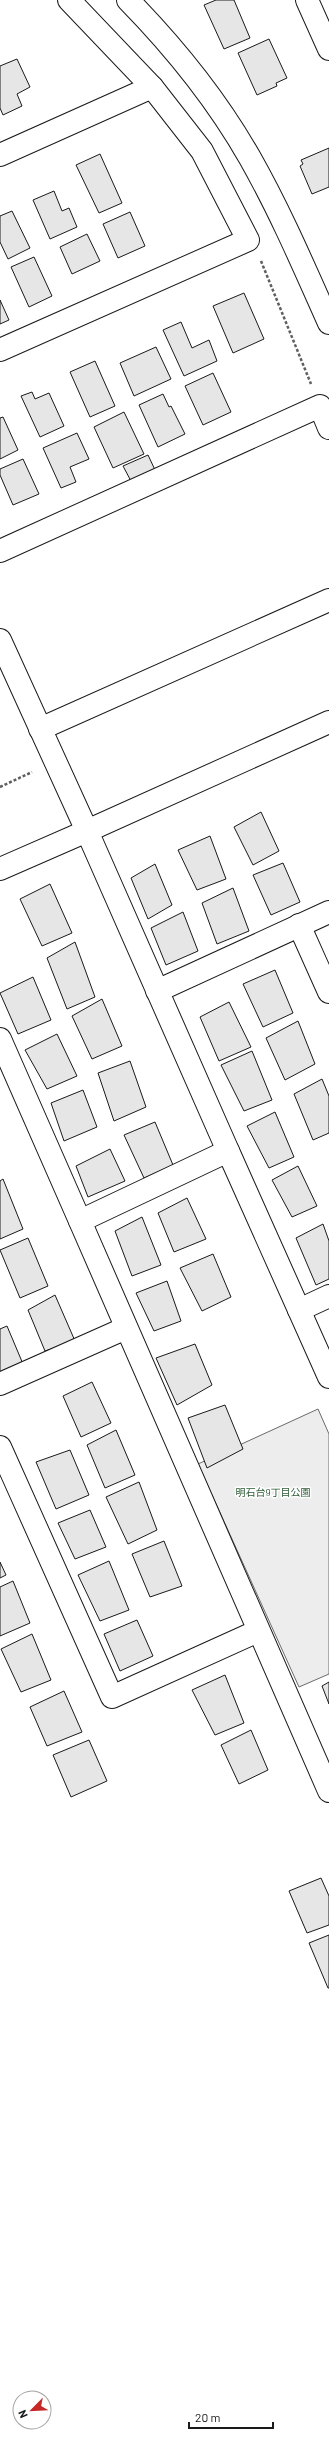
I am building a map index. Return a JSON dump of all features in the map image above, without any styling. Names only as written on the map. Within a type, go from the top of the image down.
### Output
[{"type":"street","points":[[0,350],[248,240],[202,151],[152,87],[69,0]]},
{"type":"street","points":[[128,0],[165,38],[211,98],[250,158],[292,241],[329,323]]},
{"type":"street","points":[[307,0],[329,49]]},
{"type":"street","points":[[0,155],[152,87]]},
{"type":"street","points":[[0,551],[320,406],[329,428]]},
{"type":"street","points":[[40,729],[329,600]]},
{"type":"street","points":[[0,640],[87,831],[329,1377]]},
{"type":"street","points":[[0,869],[329,722]]},
{"type":"street","points":[[157,991],[329,912]]},
{"type":"street","points":[[300,926],[329,992]]},
{"type":"street","points":[[0,1040],[258,1632],[329,1791]]},
{"type":"street","points":[[80,1221],[228,1151]]},
{"type":"street","points":[[299,1310],[329,1296]]},
{"type":"street","points":[[0,1384],[126,1328]]},
{"type":"street","points":[[0,1447],[112,1697],[258,1632]]},
{"type":"path","points":[[248,240],[264,267],[320,406]]},
{"type":"path","points":[[0,787],[55,762]]},
{"type":"shaded area","name":"明石台9丁目公園","points":[[318,1409],[329,1434],[329,1674],[299,1687],[198,1464]]},
{"type":"building","points":[[216,0],[234,0],[250,38],[224,49],[204,5]]},
{"type":"building","points":[[269,39],[287,78],[276,83],[277,86],[257,95],[238,53]]},
{"type":"building","points":[[17,59],[30,87],[17,94],[22,106],[3,115],[0,108],[0,66]]},
{"type":"building","points":[[329,148],[329,187],[312,194],[300,166],[303,164],[301,160]]},
{"type":"building","points":[[100,154],[122,203],[99,213],[76,165]]},
{"type":"building","points":[[54,191],[62,211],[69,208],[77,227],[50,239],[33,200]]},
{"type":"building","points":[[12,211],[30,248],[8,259],[0,242],[0,216]]},
{"type":"building","points":[[130,212],[145,246],[118,258],[103,224]]},
{"type":"building","points":[[87,234],[100,261],[72,274],[60,247]]},
{"type":"building","points":[[34,257],[52,296],[29,307],[11,267]]},
{"type":"building","points":[[244,293],[264,339],[233,353],[213,306]]},
{"type":"building","points":[[0,300],[9,320],[0,324]]},
{"type":"building","points":[[181,322],[192,348],[209,340],[217,361],[184,376],[163,330]]},
{"type":"building","points":[[156,347],[171,379],[134,396],[120,363]]},
{"type":"building","points":[[95,361],[115,406],[90,417],[70,372]]},
{"type":"building","points":[[213,373],[231,412],[203,425],[185,386]]},
{"type":"building","points":[[32,392],[35,399],[49,393],[64,426],[40,437],[21,396]]},
{"type":"building","points":[[163,394],[169,407],[171,406],[185,434],[158,447],[139,405]]},
{"type":"building","points":[[124,412],[144,454],[113,468],[94,427]]},
{"type":"building","points":[[3,417],[18,450],[0,459],[0,418]]},
{"type":"building","points":[[77,433],[89,459],[70,467],[76,482],[61,488],[43,448]]},
{"type":"building","points":[[148,455],[156,472],[132,483],[123,466]]},
{"type":"building","points":[[23,459],[39,494],[13,505],[0,475],[0,469]]},
{"type":"building","points":[[261,812],[279,851],[253,865],[234,827]]},
{"type":"building","points":[[210,836],[226,879],[197,890],[178,850]]},
{"type":"building","points":[[283,863],[300,902],[271,915],[253,875]]},
{"type":"building","points":[[155,864],[172,905],[148,919],[131,878]]},
{"type":"building","points":[[50,884],[72,933],[42,946],[20,899]]},
{"type":"building","points":[[233,888],[249,931],[217,944],[202,903]]},
{"type":"building","points":[[183,912],[198,951],[166,965],[151,928]]},
{"type":"building","points":[[75,942],[95,997],[67,1009],[47,958]]},
{"type":"building","points":[[275,970],[293,1013],[263,1027],[243,984]]},
{"type":"building","points":[[33,977],[51,1020],[18,1034],[0,993]]},
{"type":"building","points":[[102,999],[122,1046],[92,1059],[72,1016]]},
{"type":"building","points":[[229,1002],[251,1047],[219,1061],[200,1017]]},
{"type":"building","points":[[298,1021],[315,1064],[285,1080],[266,1038]]},
{"type":"building","points":[[57,1034],[77,1076],[47,1089],[25,1050]]},
{"type":"building","points":[[252,1051],[272,1100],[244,1111],[221,1065]]},
{"type":"building","points":[[130,1061],[146,1107],[114,1121],[98,1073]]},
{"type":"building","points":[[322,1079],[329,1096],[329,1133],[313,1140],[294,1094]]},
{"type":"building","points":[[83,1090],[97,1127],[64,1141],[51,1103]]},
{"type":"building","points":[[275,1112],[294,1157],[269,1168],[247,1126]]},
{"type":"building","points":[[155,1122],[173,1165],[144,1178],[124,1135]]},
{"type":"building","points":[[110,1149],[125,1181],[88,1197],[76,1166]]},
{"type":"building","points":[[298,1166],[317,1206],[292,1217],[272,1180]]},
{"type":"building","points":[[3,1179],[23,1229],[0,1239],[0,1181]]},
{"type":"building","points":[[187,1198],[206,1239],[174,1252],[158,1213]]},
{"type":"building","points":[[142,1217],[161,1265],[132,1276],[115,1231]]},
{"type":"building","points":[[323,1224],[329,1241],[329,1279],[316,1285],[296,1238]]},
{"type":"building","points":[[28,1238],[48,1286],[20,1298],[0,1250]]},
{"type":"building","points":[[213,1254],[231,1297],[202,1311],[180,1268]]},
{"type":"building","points":[[167,1281],[181,1321],[154,1331],[136,1293]]},
{"type":"building","points":[[55,1295],[75,1341],[45,1351],[28,1310]]},
{"type":"building","points":[[7,1326],[23,1364],[0,1374],[0,1329]]},
{"type":"building","points":[[195,1344],[212,1385],[177,1405],[156,1358]]},
{"type":"building","points":[[92,1382],[111,1423],[81,1437],[63,1396]]},
{"type":"building","points":[[225,1405],[243,1449],[207,1468],[188,1418]]},
{"type":"building","points":[[116,1430],[135,1475],[105,1488],[87,1445]]},
{"type":"building","points":[[70,1450],[89,1495],[56,1509],[36,1462]]},
{"type":"building","points":[[139,1482],[157,1530],[128,1544],[106,1497]]},
{"type":"building","points":[[90,1510],[106,1547],[75,1559],[58,1523]]},
{"type":"building","points":[[164,1541],[182,1586],[150,1597],[132,1554]]},
{"type":"building","points":[[109,1561],[129,1610],[100,1621],[78,1575]]},
{"type":"building","points":[[0,1562],[6,1575],[0,1578]]},
{"type":"building","points":[[13,1581],[30,1623],[0,1636],[0,1587]]},
{"type":"building","points":[[137,1620],[153,1656],[120,1671],[104,1634]]},
{"type":"building","points":[[32,1634],[51,1680],[21,1692],[1,1649]]},
{"type":"building","points":[[225,1675],[244,1723],[215,1735],[192,1690]]},
{"type":"building","points":[[329,1682],[329,1704],[322,1686]]},
{"type":"building","points":[[64,1691],[82,1732],[47,1746],[30,1707]]},
{"type":"building","points":[[251,1730],[268,1770],[239,1784],[221,1745]]},
{"type":"building","points":[[89,1740],[107,1781],[71,1797],[53,1755]]},
{"type":"building","points":[[321,1878],[329,1896],[329,1925],[307,1933],[289,1891]]},
{"type":"building","points":[[329,1935],[329,1988],[328,1988],[309,1943]]}]
